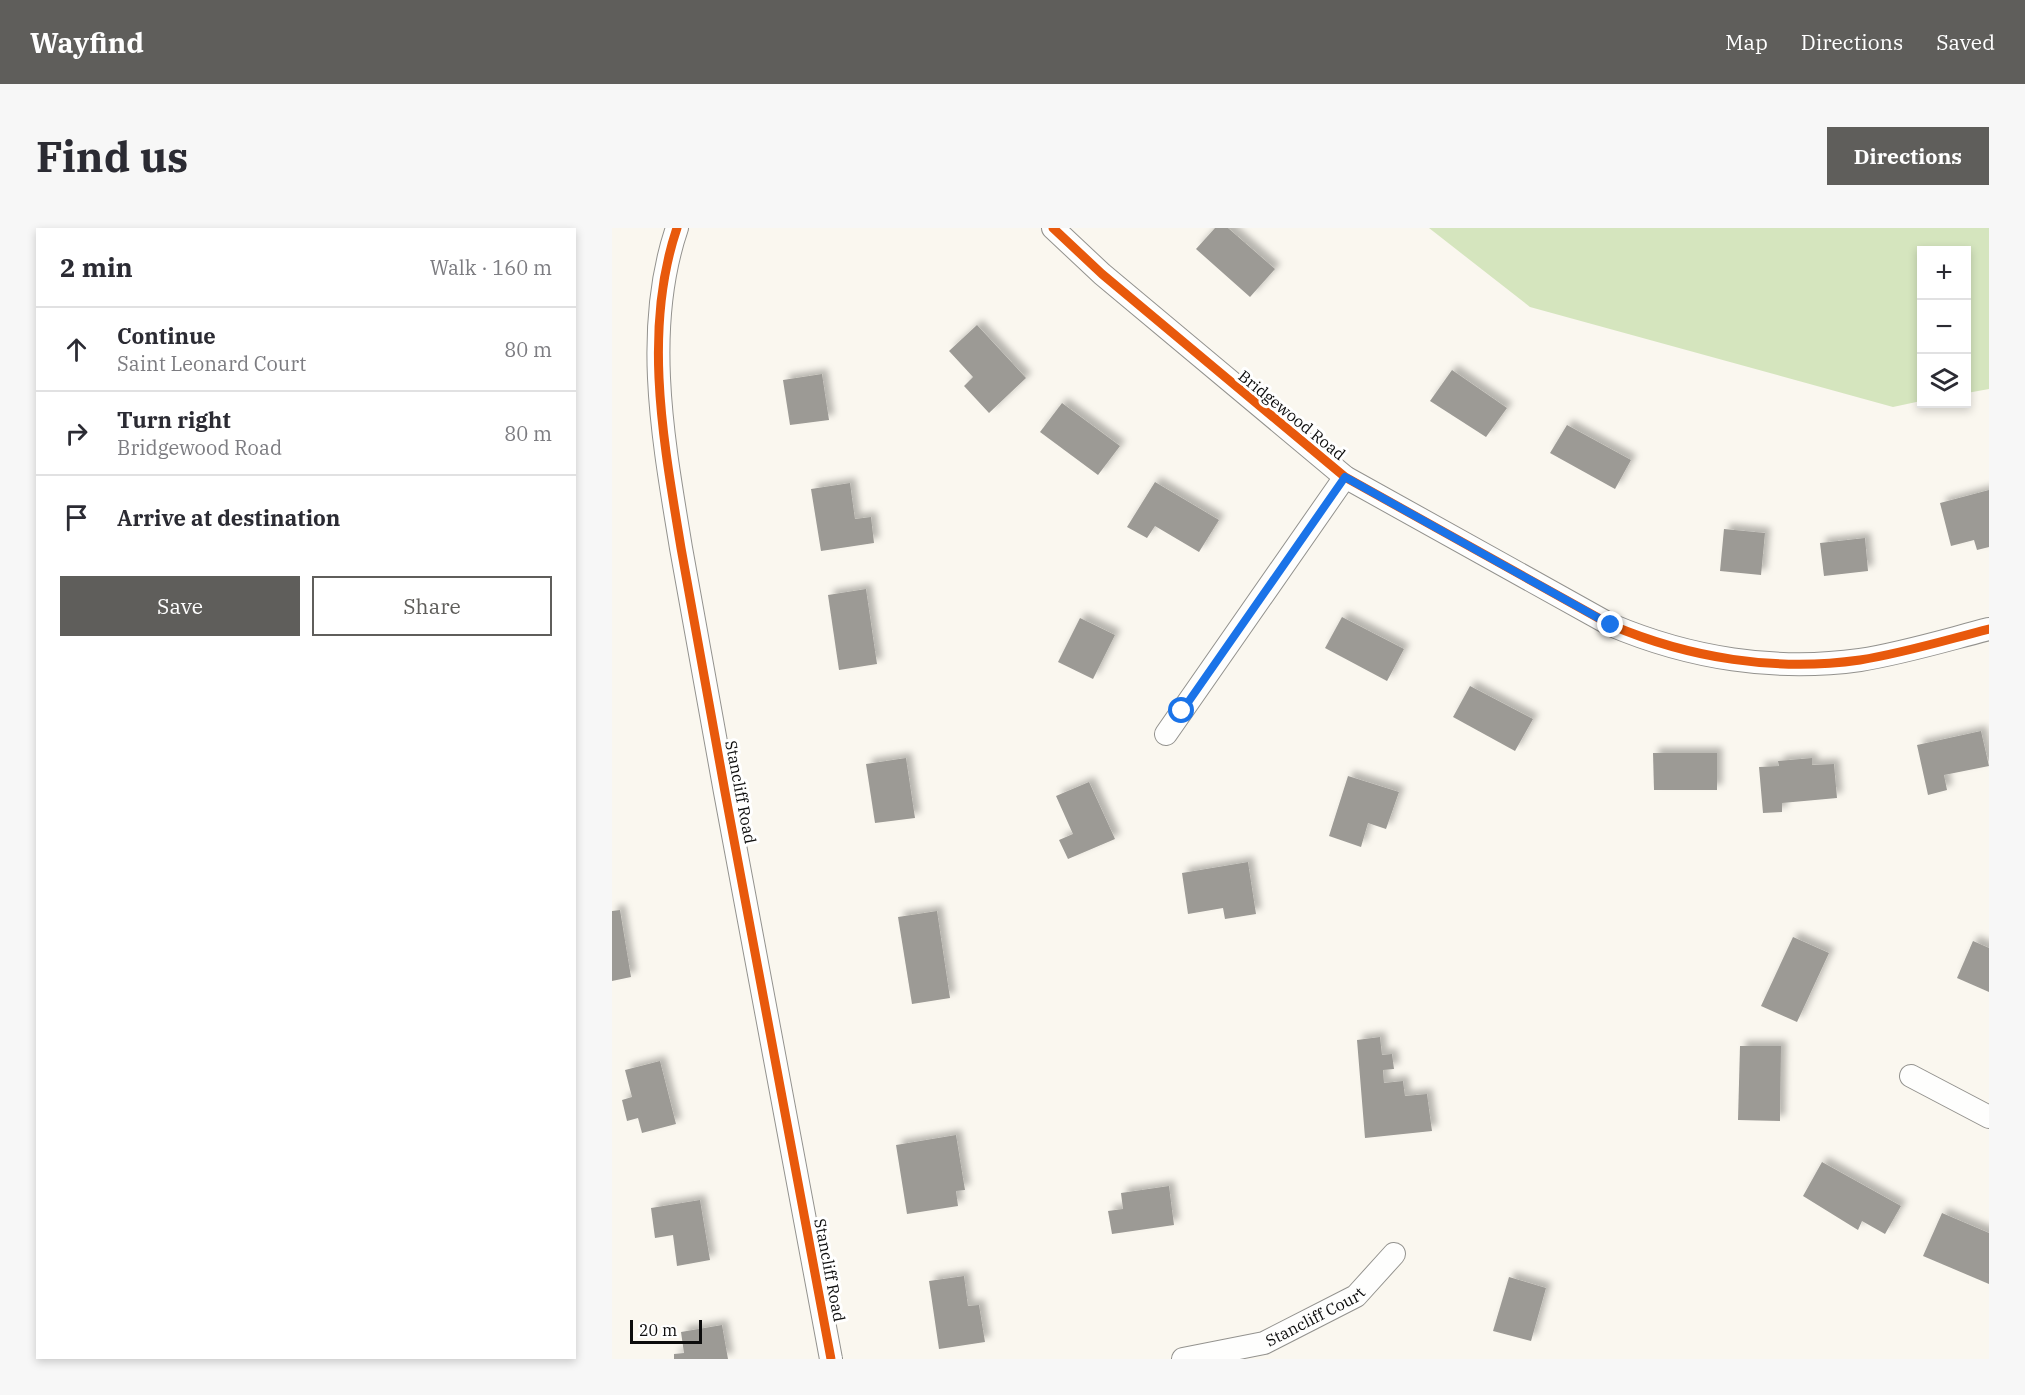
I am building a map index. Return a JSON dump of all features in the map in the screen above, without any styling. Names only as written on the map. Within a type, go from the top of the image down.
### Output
[{"type":"street","name":"Stancliff Road","points":[[677,228],[663,290],[659,334],[659,390],[668,467],[691,610],[831,1359]]},
{"type":"street","name":"Bridgewood Road","points":[[1053,228],[1110,282],[1345,477],[1611,625],[1651,642],[1694,653],[1749,662],[1805,664],[1838,662],[1914,649],[1989,629]]},
{"type":"street","points":[[1166,734],[1345,477]]},
{"type":"street","points":[[1911,1076],[1989,1117]]},
{"type":"street","name":"Stancliff Court","points":[[1183,1359],[1264,1343],[1356,1296],[1394,1254]]},
{"type":"green space","points":[[1429,228],[1989,228],[1989,389],[1971,392],[1971,246],[1917,246],[1917,402],[1893,407],[1530,307]]},
{"type":"building","points":[[1215,228],[1228,228],[1275,269],[1250,297],[1196,249]]},
{"type":"building","points":[[977,325],[1026,378],[989,413],[964,386],[973,377],[949,351]]},
{"type":"building","points":[[1452,370],[1507,408],[1486,437],[1430,401]]},
{"type":"building","points":[[822,374],[829,420],[790,425],[783,380]]},
{"type":"building","points":[[1062,403],[1120,446],[1098,475],[1040,432]]},
{"type":"building","points":[[1567,425],[1631,460],[1615,489],[1550,453]]},
{"type":"building","points":[[1155,482],[1219,520],[1199,552],[1155,526],[1147,538],[1127,527]]},
{"type":"building","points":[[850,483],[855,519],[871,517],[874,543],[821,551],[811,489]]},
{"type":"building","points":[[1989,490],[1989,547],[1977,550],[1974,540],[1951,546],[1940,503]]},
{"type":"building","points":[[1724,529],[1765,533],[1761,575],[1720,571]]},
{"type":"building","points":[[1865,538],[1868,571],[1824,576],[1820,543]]},
{"type":"building","points":[[866,589],[877,664],[839,670],[828,595]]},
{"type":"building","points":[[1342,617],[1404,649],[1387,681],[1325,648]]},
{"type":"building","points":[[1080,618],[1115,635],[1093,679],[1058,662]]},
{"type":"building","points":[[1470,686],[1533,719],[1515,751],[1453,717]]},
{"type":"building","points":[[1981,731],[1989,766],[1944,775],[1947,790],[1928,795],[1917,745]]},
{"type":"building","points":[[1653,753],[1717,753],[1717,790],[1654,790]]},
{"type":"building","points":[[906,758],[915,818],[875,823],[866,764]]},
{"type":"building","points":[[1812,758],[1812,765],[1834,764],[1837,798],[1782,803],[1782,812],[1763,813],[1759,767],[1779,766],[1778,761]]},
{"type":"building","points":[[1348,776],[1399,792],[1386,829],[1368,823],[1361,847],[1329,836]]},
{"type":"building","points":[[1089,782],[1115,839],[1068,859],[1059,840],[1073,834],[1056,796]]},
{"type":"building","points":[[1248,862],[1256,914],[1225,919],[1223,908],[1188,914],[1182,873]]},
{"type":"building","points":[[620,910],[631,977],[612,981],[612,911]]},
{"type":"building","points":[[937,911],[950,998],[912,1004],[898,917]]},
{"type":"building","points":[[1793,937],[1829,953],[1797,1022],[1761,1006]]},
{"type":"building","points":[[1973,941],[1989,948],[1989,992],[1957,978]]},
{"type":"building","points":[[1380,1037],[1382,1055],[1392,1054],[1394,1069],[1383,1070],[1384,1083],[1403,1081],[1405,1096],[1427,1094],[1432,1131],[1365,1138],[1357,1040]]},
{"type":"building","points":[[1740,1046],[1781,1046],[1780,1121],[1738,1120]]},
{"type":"building","points":[[660,1061],[676,1124],[642,1133],[638,1118],[627,1121],[622,1100],[632,1097],[625,1070]]},
{"type":"building","points":[[956,1135],[965,1190],[956,1191],[958,1206],[907,1214],[896,1145]]},
{"type":"building","points":[[1822,1162],[1901,1206],[1885,1234],[1862,1221],[1858,1230],[1803,1196]]},
{"type":"building","points":[[1169,1186],[1174,1225],[1112,1234],[1108,1211],[1123,1209],[1121,1193]]},
{"type":"building","points":[[700,1200],[710,1260],[677,1266],[673,1235],[655,1238],[651,1208]]},
{"type":"building","points":[[1942,1213],[1989,1233],[1989,1284],[1923,1256]]},
{"type":"building","points":[[964,1276],[968,1306],[979,1305],[985,1342],[939,1349],[929,1281]]},
{"type":"building","points":[[1509,1277],[1546,1288],[1531,1341],[1493,1331]]},
{"type":"building","points":[[722,1325],[728,1359],[674,1359],[674,1354],[684,1353],[681,1332]]},
{"type":"cycle path","points":[[677,228],[666,267],[660,307],[658,347],[668,469],[708,700],[831,1359]]},
{"type":"cycle path","points":[[1053,228],[1102,274],[1345,477],[1611,625],[1702,654],[1764,663],[1796,664],[1860,660],[1989,629]]},
{"type":"route","points":[[1182,711],[1345,477],[1611,625]]}]
